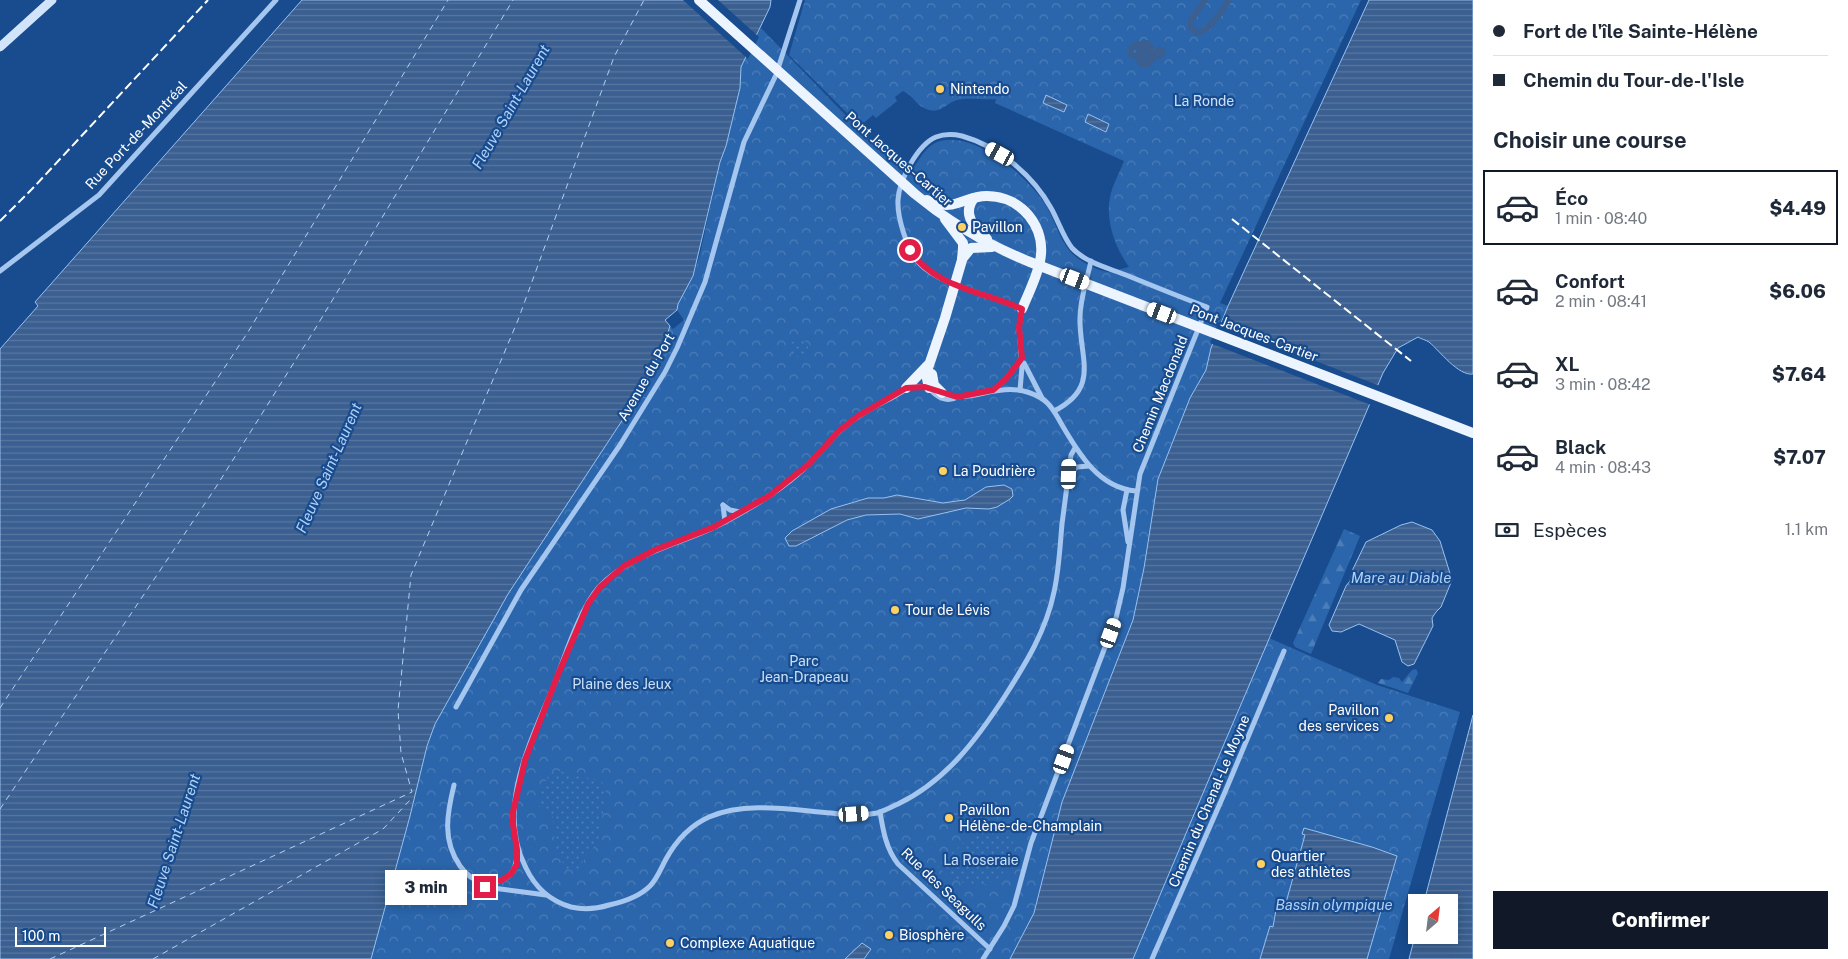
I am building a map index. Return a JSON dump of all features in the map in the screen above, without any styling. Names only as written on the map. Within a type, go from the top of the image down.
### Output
[{"type":"main road","points":[[0,47],[52,0]]},
{"type":"main road","name":"Pont Jacques-Cartier","points":[[699,0],[915,194],[942,216],[995,247],[1473,433]]},
{"type":"main road","points":[[915,194],[944,206],[960,204],[981,196],[996,196],[1017,204],[1032,219],[1038,230],[1041,244],[1040,262],[1022,309]]},
{"type":"main road","points":[[974,198],[968,208],[970,219],[995,247]]},
{"type":"main road","points":[[929,388],[926,374],[932,361],[962,260],[963,243],[942,216]]},
{"type":"main road","points":[[962,260],[971,248],[995,247]]},
{"type":"main road","points":[[906,388],[932,361]]},
{"type":"main road","points":[[932,361],[931,372],[934,385],[942,393]]},
{"type":"street","name":"Rue Port-de-Montréal","points":[[0,271],[99,194],[276,0]]},
{"type":"street","name":"Avenue du Port","points":[[456,707],[521,590],[620,445],[665,372],[677,348],[705,282],[744,142],[771,88],[800,0]]},
{"type":"street","points":[[1020,390],[1022,358],[1019,327],[1022,309],[936,276],[919,263],[910,250],[898,209],[899,190],[911,164],[931,140],[947,135],[960,136],[987,147],[1010,162],[1029,178],[1044,196],[1072,248],[1091,261],[1080,309],[1084,379],[1074,398],[1054,411]]},
{"type":"street","name":"Chemin Macdonald","points":[[983,959],[1014,906],[1032,843],[1116,618],[1123,588],[1136,490],[1140,474],[1207,307],[1091,261]]},
{"type":"street","points":[[993,390],[1006,379],[1022,358]]},
{"type":"street","points":[[1022,358],[1043,399],[1054,411],[1075,448],[1088,466],[1116,486],[1127,490],[1136,490]]},
{"type":"street","points":[[454,785],[447,824],[450,846],[463,870],[477,881],[482,882],[497,881],[511,874],[517,864],[513,812],[525,760],[568,648],[592,596],[611,575],[655,550],[725,522],[744,512],[795,477],[839,431],[858,416],[906,388],[919,386],[957,397]]},
{"type":"street","points":[[929,388],[942,398],[952,400],[957,397],[1006,388],[1020,390],[1043,399]]},
{"type":"street","points":[[482,882],[485,887],[493,889],[546,895],[570,906],[594,909],[629,899],[651,885],[668,855],[687,830],[725,812],[742,809],[778,809],[843,814],[880,812],[919,792],[956,761],[983,729],[1034,649],[1046,622],[1054,593],[1065,496],[1071,455],[1075,448]]},
{"type":"street","points":[[1069,474],[1077,468],[1088,466]]},
{"type":"street","name":"Chemin Macdonald","points":[[1127,490],[1124,516],[1129,548]]},
{"type":"street","points":[[725,522],[722,506],[736,512],[744,512]]},
{"type":"street","points":[[1124,516],[1134,516]]},
{"type":"street","name":"Chemin du Chenal-Le Moyne","points":[[1152,959],[1284,651]]},
{"type":"street","name":"Rue des Seagulls","points":[[880,812],[887,844],[893,858],[990,949]]},
{"type":"street","points":[[517,850],[529,875],[546,895]]},
{"type":"green space","name":"Parc Jean-Drapeau","points":[[805,0],[1361,0],[1220,303],[1228,306],[1211,348],[1206,370],[1191,397],[1158,479],[1144,568],[1133,620],[1062,802],[1034,913],[1010,959],[371,959],[427,746],[435,724],[507,594],[633,404],[664,345],[670,326],[673,329],[684,320],[677,310],[678,304],[693,276],[700,254],[720,162],[726,146],[740,88],[741,67],[761,28],[858,128],[909,175],[924,153],[935,143],[949,140],[965,142],[981,148],[1012,168],[1037,193],[1049,211],[1066,246],[1082,262],[1107,272],[1129,267],[1115,242],[1109,213],[1111,193],[1124,161],[995,103],[996,99],[961,99],[934,111],[921,106],[903,91],[895,97],[897,101],[876,118],[873,115],[860,126],[789,55]]},
{"type":"green space","points":[[795,339],[803,339],[808,344],[806,355],[795,357],[790,352],[790,344]]},
{"type":"green space","points":[[1344,529],[1360,536],[1311,654],[1295,647],[1293,643]]},
{"type":"green space","points":[[1269,638],[1377,685],[1460,712],[1389,959],[1133,959]]},
{"type":"green space","points":[[1416,669],[1418,673],[1408,693],[1378,683],[1381,679],[1389,680],[1393,677],[1399,678],[1402,682],[1412,670]]},
{"type":"green space","points":[[559,771],[601,781],[606,791],[606,802],[599,837],[595,846],[577,871],[567,869],[559,857],[555,847],[553,817],[539,805],[541,789],[550,773]]},
{"type":"green space","name":"La Roseraie","points":[[998,812],[1013,838],[1011,856],[1003,873],[995,880],[986,884],[976,885],[955,879],[937,866]]},
{"type":"water","name":"Fleuve Saint-Laurent","points":[[302,0],[771,0],[770,7],[741,67],[740,88],[693,276],[678,304],[677,310],[665,320],[670,326],[664,345],[633,404],[508,594],[435,724],[427,746],[371,959],[0,959],[0,349],[38,306],[35,302]]},
{"type":"water","points":[[1369,0],[1473,0],[1473,374],[1467,374],[1455,367],[1429,342],[1418,337],[1398,348],[1383,373],[1133,959],[1010,959],[1034,913],[1062,802],[1133,620],[1144,568],[1158,479],[1190,398],[1206,370],[1211,348],[1228,306]]},
{"type":"water","points":[[1046,95],[1067,105],[1064,112],[1043,103]]},
{"type":"water","points":[[1088,114],[1109,124],[1106,132],[1085,122]]},
{"type":"water","points":[[1004,485],[1012,489],[1013,496],[997,507],[989,509],[966,508],[918,519],[900,514],[866,515],[847,520],[796,546],[789,546],[785,538],[792,531],[831,509],[868,498],[884,498],[897,495],[943,503],[965,500],[986,487]]},
{"type":"water","name":"Mare au Diable","points":[[1412,522],[1432,530],[1440,541],[1452,580],[1441,607],[1432,618],[1433,626],[1414,664],[1408,666],[1402,662],[1395,640],[1359,624],[1341,632],[1332,631],[1329,625],[1366,542],[1401,525]]},
{"type":"water","points":[[1473,715],[1473,959],[1409,959],[1413,944],[1458,944],[1458,894],[1426,894]]},
{"type":"water","name":"Bassin olympique","points":[[1304,828],[1397,856],[1367,959],[1260,959],[1270,926],[1273,927],[1277,904],[1285,906],[1305,835],[1302,834]]},
{"type":"water","points":[[862,943],[871,949],[864,959],[845,959]]},
{"type":"pier","points":[[683,0],[718,0],[759,37],[748,59]]},
{"type":"pier","points":[[1218,323],[1380,386],[1371,405],[1210,343]]},
{"type":"waterway","points":[[1205,0],[1191,20],[1191,28],[1196,32],[1201,32],[1210,25],[1229,0]]},
{"type":"waterway","points":[[1147,43],[1151,47],[1149,50],[1142,49],[1139,51],[1143,58],[1147,58],[1158,50],[1163,53],[1160,56],[1154,57],[1148,64],[1141,64],[1138,57],[1130,52],[1133,46],[1147,43]]},
{"type":"ferry route","points":[[0,708],[248,332],[448,0]]},
{"type":"ferry route","points":[[0,809],[216,487],[315,329],[513,0]]},
{"type":"ferry route","points":[[50,959],[412,792],[401,753],[398,710],[411,575],[518,320],[614,57],[644,0]]},
{"type":"ferry route","points":[[153,959],[383,829],[411,799]]},
{"type":"railway","points":[[0,221],[208,0]]},
{"type":"railway","points":[[1232,219],[1411,361]]},
{"type":"place","name":"Nintendo","points":[[940,89]]},
{"type":"place","name":"Pavillon","points":[[962,227]]},
{"type":"place","name":"La Poudrière","points":[[943,471]]},
{"type":"place","name":"Tour de Lévis","points":[[895,610]]},
{"type":"place","name":"Pavillon des services","points":[[1389,718]]},
{"type":"place","name":"Pavillon Hélène-de-Champlain","points":[[949,818]]},
{"type":"place","name":"Quartier des athlètes","points":[[1261,864]]},
{"type":"place","name":"Biosphère","points":[[889,935]]},
{"type":"place","name":"Complexe Aquatique","points":[[670,943]]},
{"type":"route","points":[[485,887],[482,882],[507,878],[517,864],[513,812],[525,760],[581,617],[592,596],[611,575],[655,550],[725,522],[769,496],[795,477],[839,431],[858,416],[906,388],[925,387],[948,396],[957,397],[993,390],[1006,379],[1022,358],[1019,327],[1022,309],[936,276],[919,263],[910,250]]},
{"type":"park label","name":"La Ronde","points":[[1204,101]]},
{"type":"park label","name":"Plaine des Jeux","points":[[622,684]]}]
